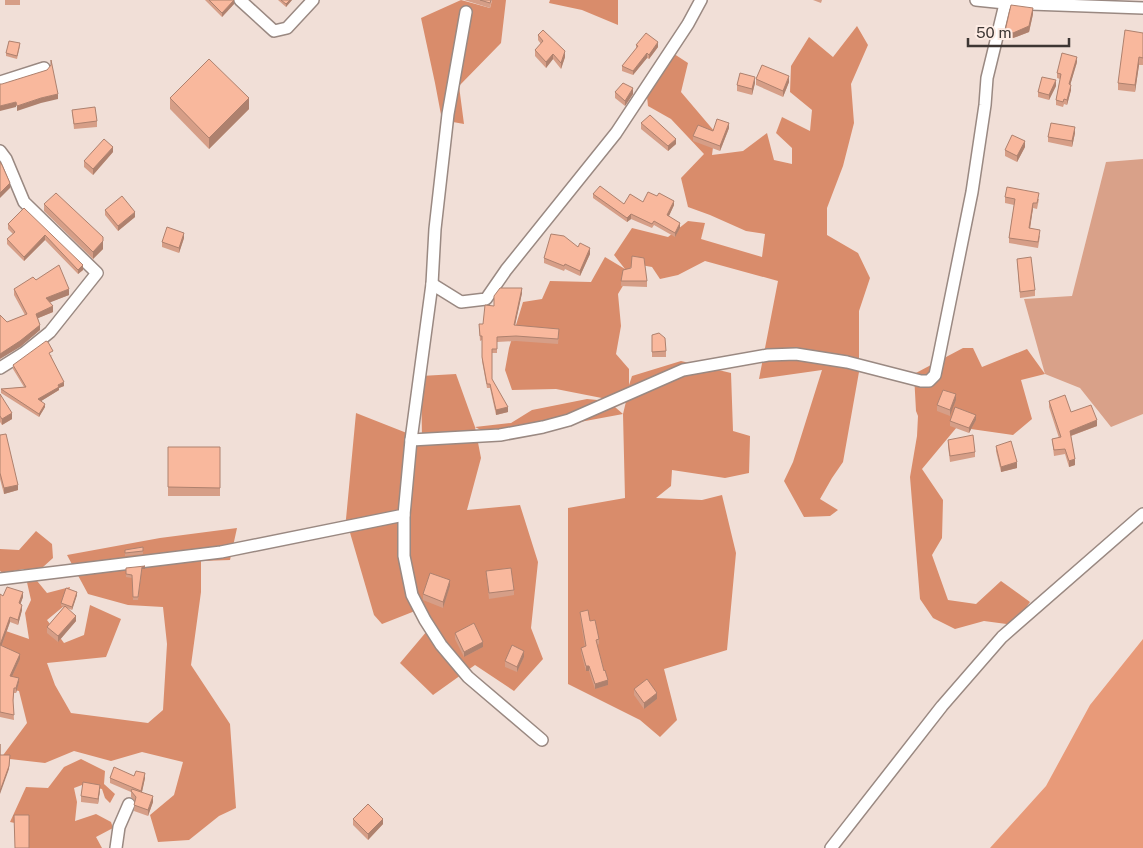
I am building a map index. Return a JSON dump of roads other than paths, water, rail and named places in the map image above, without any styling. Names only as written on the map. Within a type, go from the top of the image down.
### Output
[{"type":"street","points":[[240,0],[274,31],[287,28],[313,0]]},
{"type":"street","points":[[432,284],[461,302],[486,299],[506,270],[616,133],[702,0]]},
{"type":"street","points":[[976,0],[1143,8]]},
{"type":"street","points":[[411,440],[500,436],[543,427],[569,420],[683,370],[768,355],[796,354],[847,362],[921,381],[929,381],[935,375],[939,356],[972,192],[985,105],[987,78],[1006,2]]},
{"type":"street","points":[[466,12],[448,114],[435,229],[432,284],[411,440],[404,514],[404,556],[412,595],[441,645],[468,677],[542,740]]},
{"type":"street","points":[[0,82],[44,68]]},
{"type":"street","points":[[0,151],[6,159],[24,202],[97,273],[50,332],[24,353],[0,368]]},
{"type":"street","points":[[0,579],[221,552],[404,514]]},
{"type":"street","points":[[831,848],[948,698],[985,655],[1022,618],[1143,514]]},
{"type":"street","points":[[116,848],[119,827],[129,804]]}]
